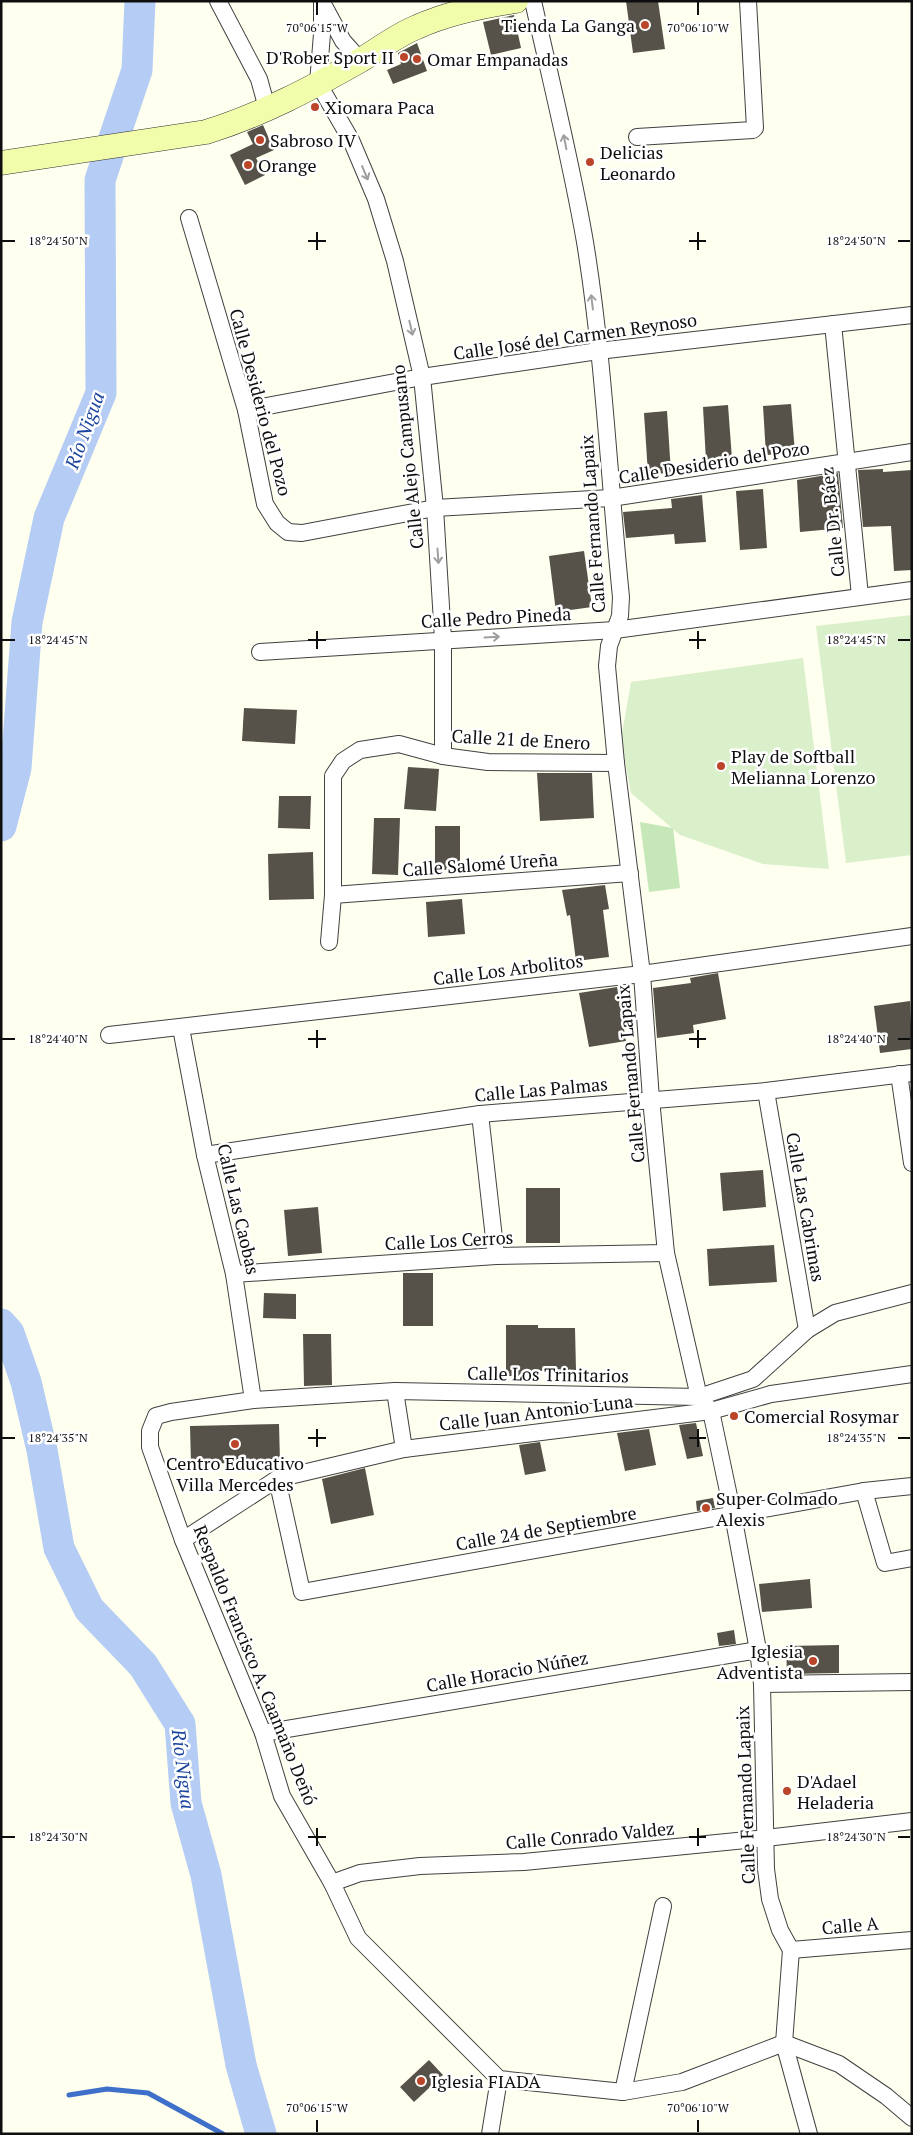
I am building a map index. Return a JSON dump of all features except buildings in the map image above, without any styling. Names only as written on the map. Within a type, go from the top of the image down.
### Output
[{"type":"main road","points":[[1,163],[206,132],[232,124],[318,83],[415,27],[444,16],[483,6],[516,1]]},
{"type":"street","points":[[218,1],[259,78],[267,108]]},
{"type":"street","name":"Calle Fernando Lapaix","points":[[533,1],[583,233],[598,351],[621,597],[620,616],[609,646],[607,666],[616,763],[642,974],[651,1099],[666,1253],[699,1397],[711,1411],[733,1514],[758,1650],[762,1684],[762,1766],[766,1869],[770,1899],[780,1930],[791,1950]]},
{"type":"street","points":[[637,137],[752,130],[755,128],[748,1]]},
{"type":"street","points":[[322,2],[343,41],[360,60]]},
{"type":"street","points":[[318,83],[322,34],[322,2]]},
{"type":"street","name":"Calle Alejo Campusano","points":[[318,83],[351,140],[376,199],[396,261],[422,377],[435,508],[443,639],[443,756]]},
{"type":"street","name":"Calle Desiderio del Pozo","points":[[189,218],[246,410],[265,504],[277,524],[288,532],[302,533],[435,508],[611,498],[912,452]]},
{"type":"street","name":"Calle José del Carmen Reynoso","points":[[246,410],[422,377],[598,351],[912,315]]},
{"type":"street","name":"Calle Dr. Báez","points":[[833,324],[860,596]]},
{"type":"street","name":"Calle Pedro Pineda","points":[[260,652],[443,639],[615,630],[912,590]]},
{"type":"street","name":"Calle 21 de Enero","points":[[329,942],[333,895],[333,776],[343,761],[360,750],[399,744],[443,756],[488,762],[616,763]]},
{"type":"street","name":"Calle Salomé Ureña","points":[[333,895],[630,873]]},
{"type":"street","name":"Calle Los Arbolitos","points":[[109,1035],[642,974],[912,936]]},
{"type":"street","name":"Calle Las Caobas","points":[[181,1028],[205,1156],[234,1274],[253,1400]]},
{"type":"street","points":[[905,1074],[912,1162]]},
{"type":"street","name":"Calle Las Palmas","points":[[205,1156],[480,1114],[766,1091],[905,1074]]},
{"type":"street","name":"Calle Las Cabrimas","points":[[766,1091],[807,1330]]},
{"type":"street","points":[[480,1114],[496,1256]]},
{"type":"street","name":"Calle Los Cerros","points":[[234,1274],[496,1256],[666,1253]]},
{"type":"street","name":"Calle Los Trinitarios","points":[[156,1416],[253,1400],[395,1391],[699,1397],[753,1379],[807,1330],[835,1313],[912,1293]]},
{"type":"street","name":"Calle Juan Antonio Luna","points":[[183,1540],[277,1479],[404,1449],[711,1411],[771,1394],[912,1374]]},
{"type":"street","points":[[395,1391],[404,1449]]},
{"type":"street","name":"Respaldo Francisco A. Caamaño Deñó","points":[[156,1416],[150,1431],[150,1447],[183,1540],[263,1733],[282,1796],[332,1882],[358,1938],[499,2079]]},
{"type":"street","name":"Calle 24 de Septiembre","points":[[277,1479],[302,1592],[864,1491],[912,1486]]},
{"type":"street","points":[[864,1491],[885,1562],[912,1558]]},
{"type":"street","name":"Calle Horacio Núñez","points":[[263,1733],[758,1650]]},
{"type":"street","points":[[762,1684],[912,1682]]},
{"type":"street","name":"Calle Conrado Valdez","points":[[332,1882],[360,1873],[420,1866],[524,1862],[766,1838],[912,1821]]},
{"type":"street","points":[[622,2092],[663,1906]]},
{"type":"street","name":"Calle A","points":[[791,1950],[912,1940]]},
{"type":"street","points":[[791,1950],[784,2043],[809,2134]]},
{"type":"street","points":[[490,2134],[499,2079],[622,2092],[682,2082],[784,2043],[839,2064],[886,2096],[912,2118]]},
{"type":"green space","points":[[912,615],[912,855],[846,863],[816,626]]},
{"type":"green space","name":"Play de Softball Melianna Lorenzo","points":[[803,658],[829,869],[763,864],[680,835],[631,793],[621,739],[631,682]]},
{"type":"green space","points":[[640,822],[673,828],[680,888],[649,892]]},
{"type":"waterway","name":"Río Nigua","points":[[1,826],[16,768],[27,622],[49,518],[101,393],[100,180],[137,70],[140,1]]},
{"type":"waterway","name":"Río Nigua","points":[[1,1324],[9,1333],[26,1382],[42,1450],[59,1548],[89,1609],[143,1665],[180,1724],[186,1803],[206,1875],[241,2065],[261,2134]]},
{"type":"waterway","points":[[69,2095],[107,2089],[148,2093],[223,2134]]},
{"type":"place","name":"Tienda La Ganga","points":[[645,25]]},
{"type":"place","name":"D'Rober Sport II","points":[[404,57]]},
{"type":"place","name":"Omar Empanadas","points":[[417,59]]},
{"type":"place","name":"Xiomara Paca","points":[[315,107]]},
{"type":"place","name":"Sabroso IV","points":[[260,140]]},
{"type":"place","name":"Delicias Leonardo","points":[[590,162]]},
{"type":"place","name":"Orange","points":[[248,165]]},
{"type":"place","name":"Play de Softball Melianna Lorenzo","points":[[721,766]]},
{"type":"place","name":"Comercial Rosymar","points":[[734,1416]]},
{"type":"place","name":"Centro Educativo Villa Mercedes","points":[[235,1444]]},
{"type":"place","name":"Super Colmado Alexis","points":[[706,1508]]},
{"type":"place","name":"Iglesia Adventista","points":[[813,1661]]},
{"type":"place","name":"D'Adael Heladeria","points":[[787,1791]]},
{"type":"place","name":"Iglesia FIADA","points":[[421,2081]]}]
